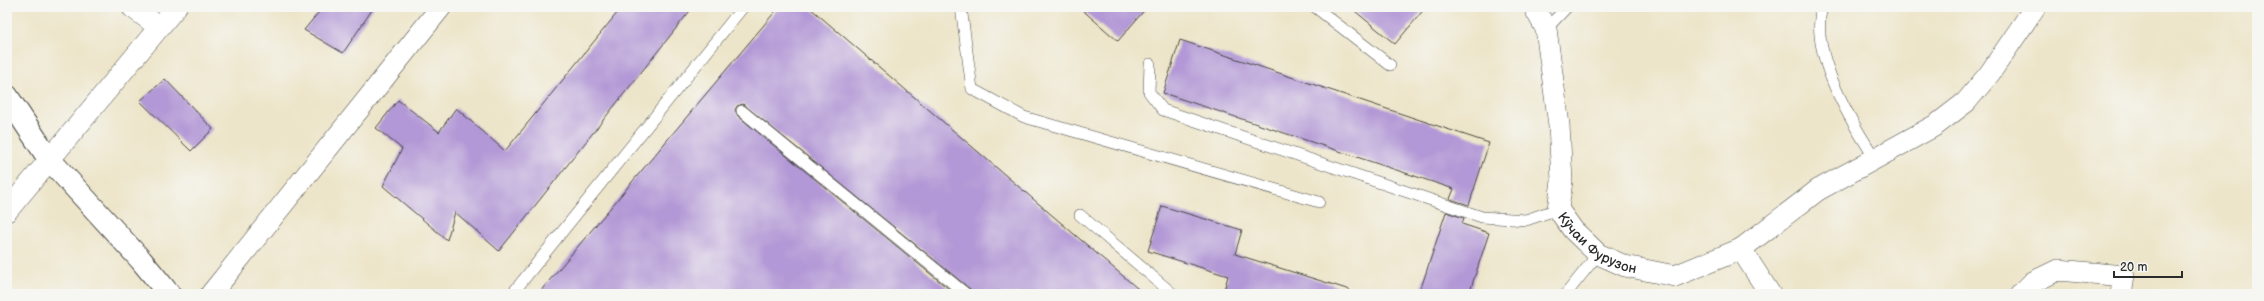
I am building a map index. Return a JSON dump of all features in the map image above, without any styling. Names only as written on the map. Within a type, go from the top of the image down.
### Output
[{"type":"street","points":[[132,7],[159,27]]},
{"type":"street","points":[[7,211],[176,7]]},
{"type":"street","points":[[211,294],[441,7]]},
{"type":"street","name":"Кӯчаи Фурузон","points":[[1534,7],[1546,29],[1559,125],[1562,181],[1558,209],[1573,230],[1598,254],[1625,266],[1675,276],[1741,250],[1818,190],[1936,125],[1966,102],[1990,73],[2035,7]]},
{"type":"street","points":[[7,96],[49,159],[141,260],[169,294]]},
{"type":"street","points":[[1741,250],[1770,294]]},
{"type":"street","points":[[2021,294],[2033,282],[2058,270],[2122,285]]},
{"type":"lane","points":[[512,294],[744,7]]},
{"type":"lane","points":[[961,7],[972,88],[1024,117],[1319,202]]},
{"type":"lane","points":[[1315,7],[1390,66]]},
{"type":"lane","points":[[1546,29],[1567,7]]},
{"type":"lane","points":[[1822,7],[1818,32],[1835,87],[1858,133],[1875,158]]},
{"type":"lane","points":[[1150,64],[1149,92],[1163,110],[1482,217],[1526,220],[1558,209]]},
{"type":"lane","points":[[742,111],[966,294]]},
{"type":"lane","points":[[1080,215],[1173,294]]},
{"type":"lane","points":[[1566,294],[1598,254]]},
{"type":"building","points":[[323,7],[374,7],[343,53],[304,30]]},
{"type":"building","points":[[622,7],[693,7],[499,251],[455,212],[447,240],[383,186],[402,149],[376,128],[398,100],[439,132],[456,108],[505,151]]},
{"type":"building","points":[[779,7],[809,7],[1144,294],[973,294],[970,289],[743,104],[737,106],[735,110],[738,116],[955,294],[538,294]]},
{"type":"building","points":[[1079,7],[1147,7],[1118,41]]},
{"type":"building","points":[[1350,7],[1426,7],[1395,44]]},
{"type":"building","points":[[1180,40],[1489,143],[1469,205],[1450,199],[1454,189],[1163,93]]},
{"type":"building","points":[[165,79],[213,129],[191,151],[140,101]]},
{"type":"building","points":[[1162,206],[1242,230],[1235,254],[1350,290],[1349,294],[1223,294],[1228,276],[1148,251]]},
{"type":"building","points":[[1446,212],[1464,218],[1462,224],[1489,233],[1469,294],[1419,294]]}]
